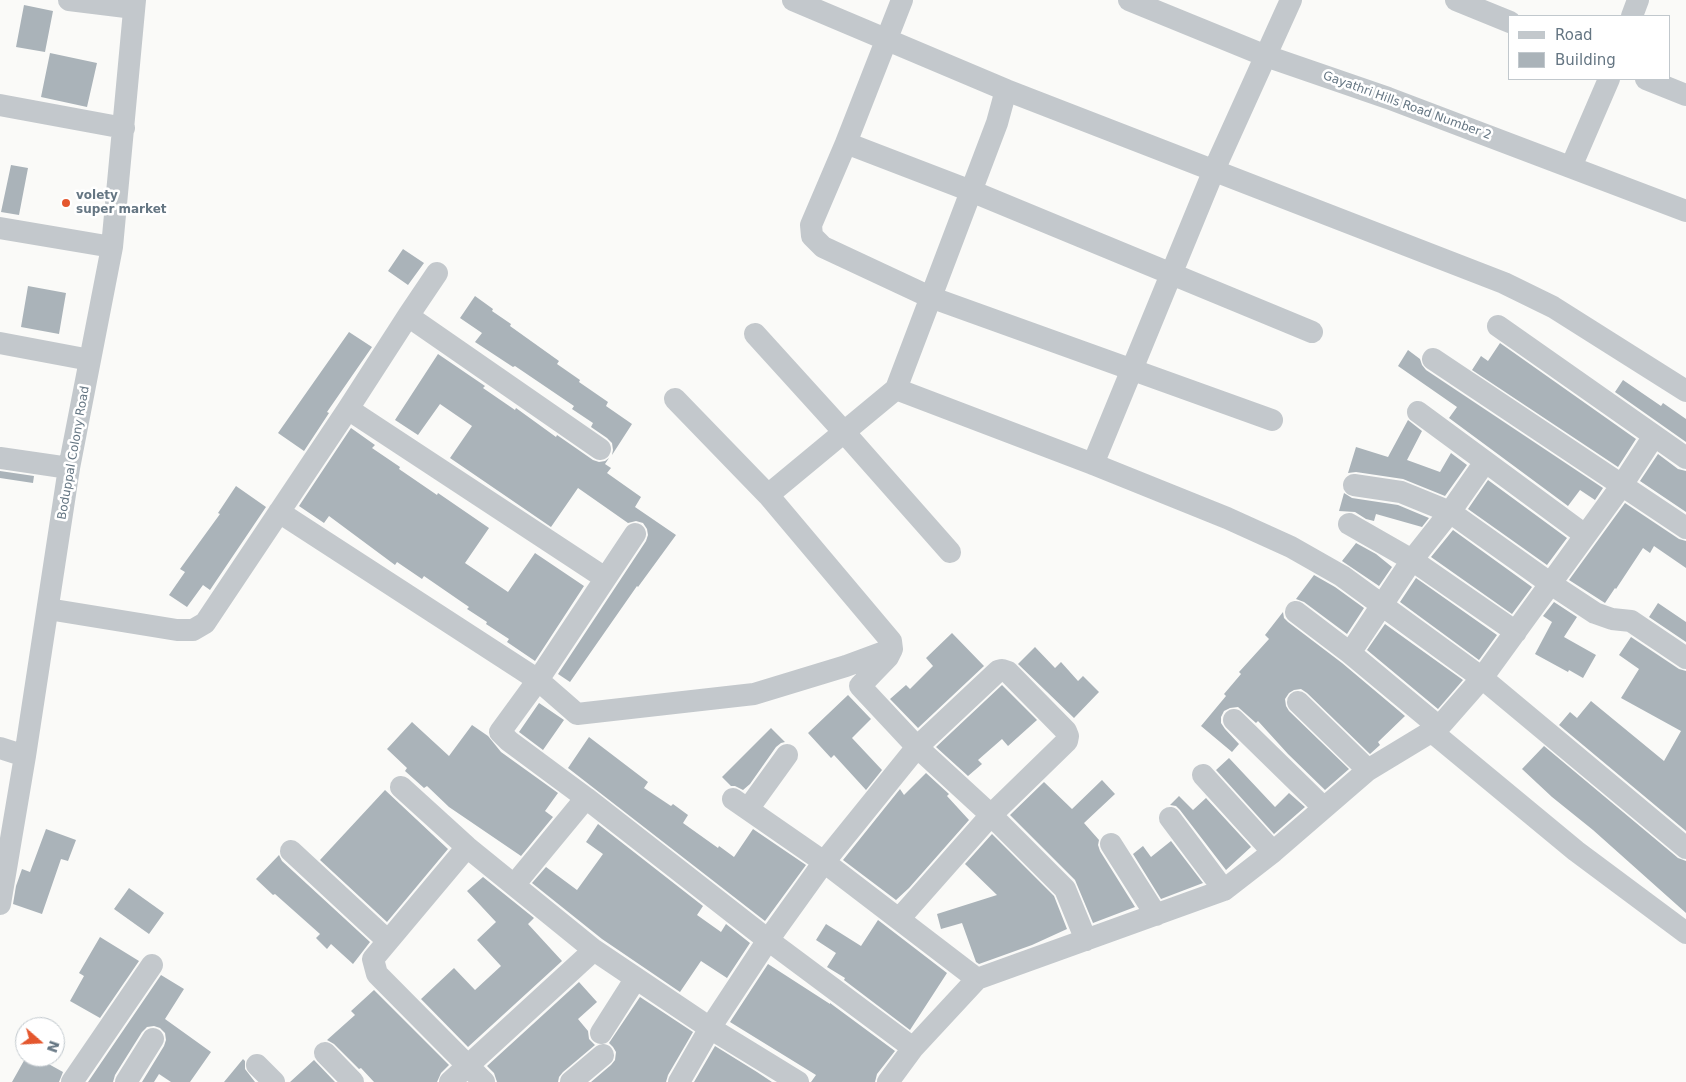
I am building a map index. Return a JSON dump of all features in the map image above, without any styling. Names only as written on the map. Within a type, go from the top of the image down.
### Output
[{"type":"street","points":[[69,0],[134,4]]},
{"type":"street","points":[[794,0],[1006,90],[1504,283],[1553,308],[1686,391]]},
{"type":"street","points":[[902,0],[846,144],[811,225],[812,236],[823,247],[930,297],[1272,420]]},
{"type":"street","name":"Gayathri Hills Road Number 2","points":[[1129,0],[1266,56],[1388,98],[1686,211]]},
{"type":"street","points":[[1093,464],[1170,273],[1290,0]]},
{"type":"street","points":[[1456,0],[1508,21]]},
{"type":"street","points":[[1632,15],[1638,0]]},
{"type":"street","name":"Boduppal Colony Road","points":[[0,904],[3,871],[25,756],[69,468],[112,247],[134,4]]},
{"type":"street","points":[[1571,167],[1609,80]]},
{"type":"street","points":[[1648,80],[1686,95]]},
{"type":"street","points":[[768,495],[896,388],[997,123],[1006,90]]},
{"type":"street","points":[[0,106],[124,128]]},
{"type":"street","points":[[846,144],[971,190],[1312,332]]},
{"type":"street","points":[[0,228],[112,247]]},
{"type":"street","points":[[48,609],[177,630],[193,630],[205,623],[437,273]]},
{"type":"street","points":[[408,316],[600,449]]},
{"type":"street","points":[[1498,326],[1686,458]]},
{"type":"street","points":[[755,334],[950,552]]},
{"type":"street","points":[[0,343],[90,360]]},
{"type":"street","points":[[1433,359],[1686,528]]},
{"type":"street","points":[[896,388],[1228,518],[1291,547],[1342,576],[1482,678],[1686,848]]},
{"type":"street","points":[[675,399],[768,495],[891,641],[892,649],[888,657],[860,686],[917,747],[991,815],[1065,889],[1086,940]]},
{"type":"street","points":[[348,409],[605,578]]},
{"type":"street","points":[[1418,412],[1585,535]]},
{"type":"street","points":[[888,1082],[913,1048],[976,979],[1224,890],[1273,852],[1368,770],[1435,729],[1482,678],[1622,485],[1654,436]]},
{"type":"street","points":[[0,458],[69,468]]},
{"type":"street","points":[[1350,653],[1412,560],[1450,512],[1484,462]]},
{"type":"street","points":[[1354,484],[1402,492],[1450,512],[1595,614],[1631,622],[1686,658]]},
{"type":"street","points":[[279,512],[538,680],[576,714],[754,694],[846,666],[892,649]]},
{"type":"street","points":[[1349,524],[1412,560],[1516,632]]},
{"type":"street","points":[[635,534],[538,680],[500,732],[509,741],[586,798],[768,940],[913,1048]]},
{"type":"street","points":[[1296,612],[1350,653],[1576,852],[1686,933]]},
{"type":"street","points":[[679,1082],[710,1028],[768,940],[824,862],[917,747],[998,671],[1008,672],[1066,732],[1068,736],[1066,741],[991,815],[898,919]]},
{"type":"street","points":[[1298,702],[1368,770]]},
{"type":"street","points":[[1234,720],[1323,807]]},
{"type":"street","points":[[0,748],[25,756]]},
{"type":"street","points":[[787,756],[741,804],[824,862],[976,979]]},
{"type":"street","points":[[1203,775],[1273,852]]},
{"type":"street","points":[[402,787],[467,847],[594,950],[710,1028],[798,1082]]},
{"type":"street","points":[[514,885],[586,798]]},
{"type":"street","points":[[1170,818],[1224,890]]},
{"type":"street","points":[[1111,844],[1156,914]]},
{"type":"street","points":[[467,847],[373,959],[377,974],[484,1082]]},
{"type":"street","points":[[290,851],[388,940]]},
{"type":"street","points":[[450,1082],[594,950]]},
{"type":"street","points":[[72,1082],[152,964]]},
{"type":"street","points":[[571,1082],[602,1044],[636,978]]},
{"type":"street","points":[[126,1082],[153,1039]]},
{"type":"street","points":[[325,1053],[353,1082]]},
{"type":"street","points":[[257,1065],[274,1082]]},
{"type":"building","points":[[24,5],[53,11],[45,52],[16,47]]},
{"type":"building","points":[[50,53],[97,63],[87,107],[41,97]]},
{"type":"building","points":[[11,165],[28,168],[19,215],[1,212]]},
{"type":"building","points":[[403,249],[424,263],[408,285],[388,271]]},
{"type":"building","points":[[28,286],[66,293],[59,334],[21,327]]},
{"type":"building","points":[[475,296],[511,324],[510,326],[559,361],[557,364],[608,402],[606,406],[632,424],[612,455],[612,443],[591,427],[593,423],[572,409],[574,406],[515,366],[513,367],[475,342],[482,333],[460,318]]},
{"type":"building","points":[[349,332],[372,347],[327,412],[329,413],[304,451],[278,433]]},
{"type":"building","points":[[1500,343],[1636,439],[1618,467],[1472,370],[1481,356],[1488,361]]},
{"type":"building","points":[[1408,350],[1420,359],[1426,370],[1603,488],[1595,500],[1580,490],[1568,506],[1449,418],[1457,407],[1398,366]]},
{"type":"building","points":[[438,354],[485,386],[483,388],[515,410],[516,408],[556,437],[557,435],[593,460],[599,462],[609,458],[605,464],[611,468],[607,473],[641,497],[635,507],[676,535],[637,586],[570,682],[558,674],[646,541],[647,529],[643,523],[636,521],[628,523],[578,488],[551,527],[450,458],[472,426],[440,404],[418,435],[395,420]]},
{"type":"building","points":[[1623,380],[1661,406],[1663,403],[1686,419],[1686,442],[1615,392]]},
{"type":"building","points":[[1408,420],[1422,431],[1407,460],[1440,472],[1451,453],[1467,465],[1445,496],[1403,479],[1356,472],[1348,473],[1356,447],[1388,457]]},
{"type":"building","points":[[351,428],[375,445],[372,448],[400,467],[399,469],[489,528],[465,563],[508,592],[535,553],[584,586],[535,661],[507,642],[509,639],[467,609],[469,607],[424,576],[422,579],[397,562],[395,565],[329,516],[324,523],[299,506]]},
{"type":"building","points":[[1658,454],[1678,469],[1686,471],[1686,512],[1640,481]]},
{"type":"building","points":[[0,471],[34,476],[33,483],[0,478]]},
{"type":"building","points":[[1488,480],[1567,538],[1547,565],[1468,509]]},
{"type":"building","points":[[236,486],[266,507],[210,590],[203,585],[187,607],[169,595],[185,572],[180,569],[220,514],[218,513]]},
{"type":"building","points":[[1344,493],[1352,498],[1398,505],[1429,518],[1422,527],[1376,514],[1374,521],[1366,519],[1355,512],[1339,511]]},
{"type":"building","points":[[1625,503],[1679,539],[1686,541],[1686,568],[1654,546],[1650,553],[1643,548],[1605,603],[1569,580]]},
{"type":"building","points":[[1453,530],[1532,587],[1512,614],[1431,557]]},
{"type":"building","points":[[1356,543],[1376,554],[1392,567],[1379,586],[1342,561]]},
{"type":"building","points":[[1314,575],[1335,587],[1364,608],[1347,634],[1304,602],[1296,599]]},
{"type":"building","points":[[1416,578],[1497,635],[1479,660],[1400,602]]},
{"type":"building","points":[[1554,602],[1577,617],[1564,637],[1596,655],[1583,678],[1535,654],[1552,622],[1543,616]]},
{"type":"building","points":[[1658,603],[1686,622],[1686,642],[1649,617]]},
{"type":"building","points":[[1283,612],[1284,618],[1288,622],[1342,663],[1405,716],[1378,742],[1380,745],[1370,754],[1307,693],[1301,689],[1289,693],[1285,699],[1289,711],[1349,769],[1325,790],[1258,721],[1256,723],[1238,707],[1224,711],[1221,717],[1221,723],[1225,729],[1239,744],[1232,752],[1201,726],[1226,696],[1224,694],[1241,674],[1239,672],[1269,639],[1265,635]]},
{"type":"building","points":[[1385,624],[1463,680],[1438,709],[1367,650]]},
{"type":"building","points":[[952,633],[984,666],[918,728],[890,699],[906,685],[910,689],[933,666],[926,658]]},
{"type":"building","points":[[1631,637],[1679,669],[1686,671],[1686,831],[1559,725],[1570,712],[1577,718],[1591,701],[1664,761],[1681,731],[1621,698],[1639,669],[1619,655]]},
{"type":"building","points":[[1035,647],[1055,668],[1061,662],[1078,681],[1083,676],[1099,692],[1074,718],[1018,664]]},
{"type":"building","points":[[1002,685],[1037,720],[1008,746],[1002,739],[978,760],[982,764],[968,776],[936,747]]},
{"type":"building","points":[[848,695],[871,719],[852,738],[882,770],[866,790],[834,755],[831,758],[808,733]]},
{"type":"building","points":[[539,703],[564,720],[543,750],[519,732]]},
{"type":"building","points":[[412,722],[449,756],[472,725],[488,736],[501,752],[558,793],[545,811],[553,817],[521,856],[449,807],[427,786],[424,788],[405,771],[407,768],[387,749]]},
{"type":"building","points":[[771,728],[785,742],[776,747],[750,784],[743,790],[731,786],[722,777]]},
{"type":"building","points":[[589,737],[648,782],[644,788],[671,806],[673,804],[688,815],[683,823],[718,848],[719,846],[734,857],[753,829],[806,865],[765,921],[568,768]]},
{"type":"building","points":[[1544,746],[1678,858],[1686,861],[1686,913],[1522,769]]},
{"type":"building","points":[[1229,758],[1275,807],[1289,793],[1305,807],[1274,834],[1216,770]]},
{"type":"building","points":[[926,773],[949,794],[947,796],[969,820],[909,888],[896,900],[843,860],[900,789],[904,795]]},
{"type":"building","points":[[1102,780],[1115,794],[1084,823],[1099,840],[1100,851],[1135,907],[1093,923],[1075,880],[1010,815],[1044,782],[1072,809]]},
{"type":"building","points":[[385,790],[448,849],[387,922],[320,860]]},
{"type":"building","points":[[1179,796],[1193,810],[1206,798],[1251,847],[1226,870],[1180,810],[1176,806],[1170,805]]},
{"type":"building","points":[[598,824],[703,906],[697,915],[721,932],[726,924],[750,943],[727,978],[701,961],[680,992],[602,939],[532,883],[546,867],[577,890],[603,854],[586,842]]},
{"type":"building","points":[[46,829],[76,840],[68,861],[61,859],[42,914],[13,904],[16,886],[22,869],[30,872]]},
{"type":"building","points":[[992,834],[1054,896],[1067,929],[1032,945],[979,964],[976,962],[962,923],[941,929],[937,914],[997,895],[965,864]]},
{"type":"building","points":[[1171,841],[1203,883],[1161,899],[1133,854],[1143,846],[1151,857]]},
{"type":"building","points":[[279,855],[282,861],[370,942],[353,964],[331,944],[327,949],[316,938],[320,934],[256,879]]},
{"type":"building","points":[[483,877],[534,918],[528,924],[562,961],[468,1047],[421,999],[454,968],[475,990],[501,966],[477,940],[496,922],[467,891]]},
{"type":"building","points":[[129,888],[164,913],[149,934],[114,909]]},
{"type":"building","points":[[878,920],[947,973],[910,1030],[844,980],[845,978],[827,967],[836,953],[816,940],[826,924],[861,946]]},
{"type":"building","points":[[100,937],[139,961],[100,1018],[70,1001],[84,976],[79,973]]},
{"type":"building","points":[[768,964],[830,1003],[895,1051],[877,1074],[875,1082],[811,1082],[816,1075],[730,1022]]},
{"type":"building","points":[[161,975],[184,989],[165,1019],[211,1052],[190,1082],[171,1082],[159,1074],[154,1082],[142,1082],[166,1040],[165,1033],[160,1028],[154,1026],[147,1027],[115,1075],[113,1082],[88,1082]]},
{"type":"building","points":[[579,982],[597,1002],[578,1019],[588,1031],[589,1039],[595,1045],[563,1072],[558,1082],[497,1082],[494,1073],[487,1066]]},
{"type":"building","points":[[374,990],[449,1065],[441,1073],[437,1082],[374,1082],[361,1068],[359,1069],[334,1044],[327,1040],[355,1015],[351,1011]]},
{"type":"building","points":[[640,997],[693,1032],[668,1075],[666,1082],[591,1082],[615,1060],[616,1052],[609,1043]]},
{"type":"building","points":[[715,1046],[757,1072],[772,1082],[694,1082]]},
{"type":"building","points":[[243,1059],[245,1061],[245,1069],[255,1082],[224,1082]]},
{"type":"building","points":[[314,1060],[335,1082],[290,1082]]},
{"type":"building","points":[[20,1067],[54,1067],[63,1072],[59,1082],[12,1082]]},
{"type":"place","name":"volety super market","points":[[66,203]]}]
